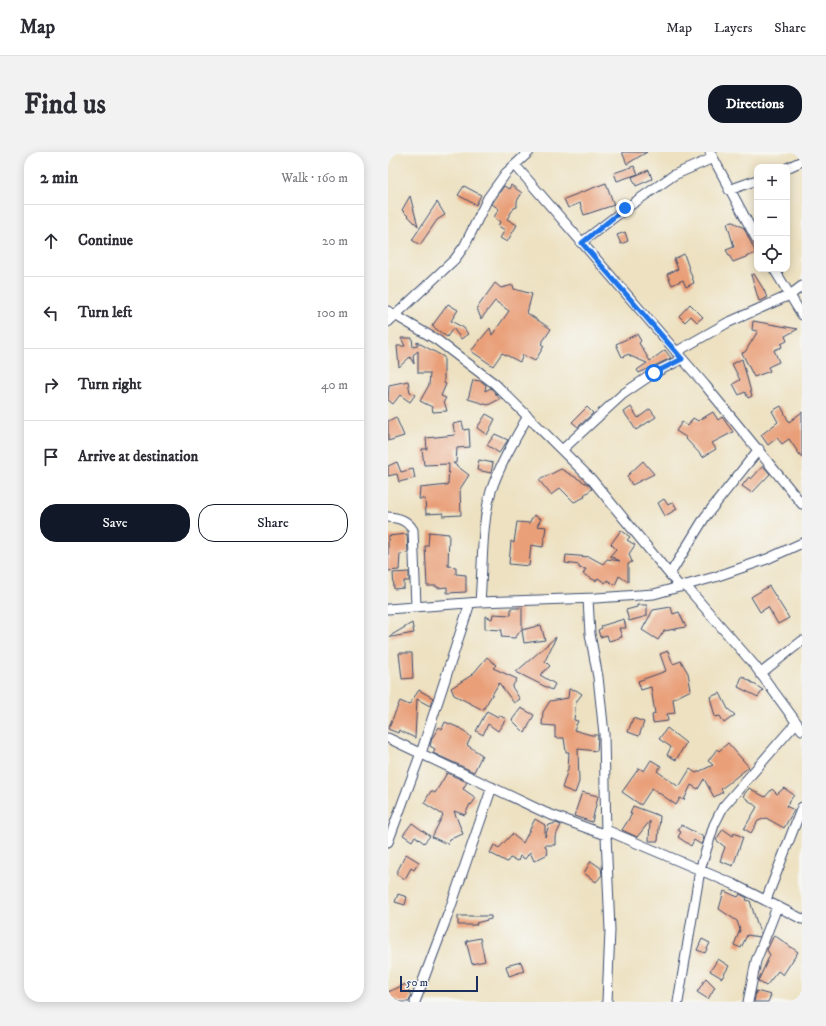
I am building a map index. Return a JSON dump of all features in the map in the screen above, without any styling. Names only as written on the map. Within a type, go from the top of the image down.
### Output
[{"type":"street","points":[[388,322],[392,313],[455,259],[465,245],[488,198],[516,159],[529,152]]},
{"type":"street","points":[[582,243],[625,208],[674,175],[711,155],[755,236]]},
{"type":"street","points":[[516,159],[582,243],[759,449],[802,504]]},
{"type":"street","points":[[790,167],[802,161]]},
{"type":"street","points":[[729,190],[754,181]]},
{"type":"street","points":[[776,272],[802,315]]},
{"type":"street","points":[[562,450],[623,394],[679,355],[727,323],[790,295],[802,286]]},
{"type":"street","points":[[392,313],[437,340],[490,380],[593,480],[670,574],[683,586],[760,674],[799,726],[723,807],[714,824],[700,870],[678,1002]]},
{"type":"street","points":[[480,602],[486,522],[491,493],[501,465],[528,416]]},
{"type":"street","points":[[670,574],[705,517],[759,449]]},
{"type":"street","points":[[388,517],[398,518],[408,523],[413,530],[416,606]]},
{"type":"street","points":[[388,609],[480,602],[588,599],[654,594],[767,559],[802,543]]},
{"type":"street","points":[[588,599],[590,634],[598,677],[604,734],[610,930],[607,1002]]},
{"type":"street","points":[[388,842],[420,753],[470,603]]},
{"type":"street","points":[[760,674],[802,641]]},
{"type":"street","points":[[388,738],[546,813],[606,832],[700,870],[733,884],[802,919]]},
{"type":"street","points":[[415,1002],[450,909],[492,787]]},
{"type":"street","points":[[766,900],[802,807]]},
{"type":"street","points":[[748,1002],[756,961],[777,907]]},
{"type":"building","points":[[622,152],[647,152],[627,164]]},
{"type":"building","points":[[634,166],[638,174],[617,181],[614,173]]},
{"type":"building","points":[[649,170],[652,179],[636,186],[632,177]]},
{"type":"building","points":[[606,183],[614,205],[584,215],[580,203],[568,208],[564,199]]},
{"type":"building","points":[[511,185],[522,193],[517,201],[517,207],[514,208],[507,219],[517,225],[507,242],[500,238],[505,230],[498,226],[500,222],[494,217],[499,209],[492,204],[504,186],[509,189]]},
{"type":"building","points":[[464,186],[481,195],[476,205],[458,195]]},
{"type":"building","points":[[410,196],[418,226],[402,210]]},
{"type":"building","points":[[437,202],[445,215],[437,220],[420,245],[412,240]]},
{"type":"building","points":[[733,222],[744,228],[754,249],[754,254],[733,262],[726,250],[734,247],[727,223]]},
{"type":"building","points":[[625,232],[628,241],[621,244],[617,235]]},
{"type":"building","points":[[684,254],[694,283],[686,287],[683,280],[672,285],[667,274],[678,269],[674,259]]},
{"type":"building","points":[[754,274],[767,298],[759,301],[751,275]]},
{"type":"building","points":[[495,283],[501,288],[513,285],[514,289],[532,294],[527,313],[551,329],[541,344],[544,346],[535,361],[523,355],[520,362],[502,353],[493,366],[471,351],[490,328],[492,335],[509,311],[495,301],[481,319],[477,308]]},
{"type":"building","points":[[448,304],[458,310],[451,321],[464,328],[468,334],[461,339],[453,328],[447,337],[432,326]]},
{"type":"building","points":[[690,304],[703,317],[697,322],[691,316],[685,322],[679,316]]},
{"type":"building","points":[[753,321],[798,329],[785,336],[787,341],[781,344],[782,347],[774,350],[779,362],[768,367],[770,371],[754,377],[742,353],[745,352],[758,331],[752,330]]},
{"type":"building","points":[[637,334],[641,341],[639,343],[650,361],[665,350],[671,358],[639,373],[637,370],[647,363],[630,356],[629,354],[622,357],[616,344]]},
{"type":"building","points":[[401,338],[412,338],[413,347],[417,346],[417,342],[444,357],[444,383],[446,384],[441,396],[446,398],[444,401],[447,411],[433,412],[432,407],[420,401],[429,385],[430,373],[418,373],[418,351],[413,355],[414,364],[410,357],[399,367],[397,346],[405,346]]},
{"type":"building","points":[[742,359],[752,396],[748,398],[745,392],[739,395],[733,384],[740,380],[732,364]]},
{"type":"building","points":[[473,380],[481,381],[486,385],[485,391],[491,388],[500,399],[488,405],[468,399]]},
{"type":"building","points":[[408,381],[410,392],[415,395],[410,402],[400,395],[393,404],[388,400],[389,385]]},
{"type":"building","points":[[781,406],[789,422],[802,412],[802,458],[789,439],[782,444],[777,438],[768,445],[761,435],[778,422],[772,411]]},
{"type":"building","points":[[587,407],[593,413],[578,427],[572,422]]},
{"type":"building","points":[[631,407],[638,418],[650,409],[656,417],[636,430],[624,412]]},
{"type":"building","points":[[713,412],[718,420],[722,417],[733,432],[712,443],[716,449],[703,457],[686,439],[687,438],[676,431],[682,422],[688,426],[693,418],[698,421]]},
{"type":"building","points":[[486,414],[495,419],[487,435],[477,428]]},
{"type":"building","points":[[396,417],[404,436],[388,441],[388,421]]},
{"type":"building","points":[[462,422],[464,430],[469,429],[470,447],[457,448],[456,463],[453,463],[469,475],[460,489],[461,515],[442,516],[444,513],[426,514],[425,499],[419,499],[420,488],[448,485],[449,464],[424,465],[422,449],[427,449],[426,438],[455,435],[453,424]]},
{"type":"building","points":[[495,434],[508,440],[499,453],[487,445]]},
{"type":"building","points":[[479,460],[493,463],[491,473],[477,470]]},
{"type":"building","points":[[643,461],[654,474],[632,485],[627,476]]},
{"type":"building","points":[[397,462],[401,472],[413,469],[415,478],[399,482],[397,474],[388,476],[388,466]]},
{"type":"building","points":[[763,466],[770,474],[752,493],[742,486],[749,477],[751,479]]},
{"type":"building","points":[[561,469],[589,485],[592,489],[584,495],[585,497],[574,502],[560,488],[551,495],[539,480]]},
{"type":"building","points":[[664,499],[668,505],[673,502],[677,509],[665,516],[658,503]]},
{"type":"building","points":[[534,515],[541,519],[537,526],[546,527],[543,547],[531,545],[529,566],[509,564],[511,541],[514,543],[517,522],[529,523]]},
{"type":"building","points":[[621,530],[630,537],[627,540],[635,545],[629,554],[632,562],[628,564],[628,582],[619,576],[615,585],[607,580],[605,583],[598,578],[596,581],[583,574],[586,569],[579,568],[579,565],[565,563],[566,555],[590,557],[603,564],[607,559],[620,561],[610,556],[616,549],[611,544]]},
{"type":"building","points":[[429,532],[449,534],[448,566],[456,567],[456,574],[466,575],[466,592],[447,593],[447,587],[437,588],[437,586],[427,586],[425,546],[428,546]]},
{"type":"building","points":[[407,534],[408,553],[400,554],[399,570],[388,571],[388,536]]},
{"type":"building","points":[[409,572],[409,581],[404,581],[404,588],[394,589],[393,573]]},
{"type":"building","points":[[769,586],[789,618],[778,624],[768,607],[760,612],[751,597]]},
{"type":"building","points":[[637,605],[647,605],[647,616],[629,621],[626,610],[637,607]]},
{"type":"building","points":[[671,607],[673,614],[679,612],[686,627],[664,631],[658,640],[642,630],[653,610]]},
{"type":"building","points":[[511,608],[522,608],[522,629],[515,638],[501,637],[502,630],[485,629],[485,616],[492,619],[493,614],[511,615]]},
{"type":"building","points":[[624,619],[626,628],[619,628],[622,637],[609,641],[607,635],[600,637],[598,630],[602,628],[601,626]]},
{"type":"building","points":[[412,623],[414,633],[390,636]]},
{"type":"building","points":[[541,625],[545,640],[524,643],[522,630]]},
{"type":"building","points":[[556,637],[545,661],[550,666],[540,675],[555,684],[552,690],[516,672]]},
{"type":"building","points":[[668,651],[673,664],[681,661],[688,673],[691,690],[673,699],[675,713],[667,714],[668,721],[653,723],[652,715],[655,714],[651,687],[641,690],[638,681],[666,671],[660,654]]},
{"type":"building","points":[[399,653],[412,653],[413,678],[402,679]]},
{"type":"building","points":[[487,657],[496,665],[493,668],[517,679],[512,687],[520,699],[514,703],[499,683],[483,710],[454,695],[451,688],[472,675]]},
{"type":"building","points":[[742,676],[763,690],[758,697],[738,687]]},
{"type":"building","points":[[569,689],[576,690],[582,694],[576,702],[574,720],[578,721],[574,730],[591,735],[598,735],[597,751],[578,749],[579,782],[575,793],[562,788],[568,769],[569,752],[566,752],[564,738],[555,738],[555,726],[542,725],[543,712],[550,701],[568,698]]},
{"type":"building","points":[[419,690],[433,698],[430,706],[417,699],[415,738],[399,730],[398,733],[388,729],[400,701],[409,705]]},
{"type":"building","points":[[720,693],[728,709],[735,715],[724,723],[720,716],[715,717],[710,697]]},
{"type":"building","points":[[521,708],[534,715],[525,733],[512,720]]},
{"type":"building","points":[[487,711],[498,717],[499,715],[506,719],[498,731],[488,724],[483,735],[476,731]]},
{"type":"building","points":[[633,718],[644,722],[639,736],[628,732]]},
{"type":"building","points":[[445,722],[462,729],[471,737],[467,745],[482,755],[474,772],[433,753],[435,749],[430,746],[432,738],[439,727],[442,729]]},
{"type":"building","points":[[667,728],[686,743],[676,760],[667,755],[671,747],[659,739]]},
{"type":"building","points":[[728,743],[749,767],[721,789],[723,792],[714,797],[704,779],[698,789],[691,785],[684,800],[680,798],[676,805],[652,788],[641,805],[622,792],[639,768],[644,771],[651,760],[661,766],[657,771],[679,787],[690,769],[696,773],[713,765],[708,761],[717,749],[719,751]]},
{"type":"building","points":[[447,773],[467,782],[463,789],[476,798],[471,805],[470,804],[465,815],[454,811],[463,834],[450,839],[447,844],[432,837],[443,815],[424,803],[431,791],[435,793]]},
{"type":"building","points":[[749,788],[765,797],[772,789],[777,794],[784,788],[794,795],[786,806],[794,810],[784,828],[766,818],[758,821],[751,833],[744,829],[757,807],[743,796]]},
{"type":"building","points":[[582,792],[598,796],[592,822],[574,816]]},
{"type":"building","points":[[633,806],[660,816],[658,841],[649,841],[650,821],[637,837],[622,830],[632,814],[630,814]]},
{"type":"building","points":[[535,819],[545,825],[545,837],[549,825],[556,823],[561,825],[555,837],[555,845],[545,845],[548,854],[534,861],[530,852],[525,859],[520,856],[518,861],[510,858],[507,862],[490,853],[494,845],[499,848],[512,834],[523,843]]},
{"type":"building","points":[[412,823],[430,836],[424,843],[415,836],[412,841],[403,835]]},
{"type":"building","points":[[681,825],[704,837],[702,845],[694,840],[691,846],[678,837],[681,832],[678,830]]},
{"type":"building","points":[[723,829],[733,836],[734,833],[743,837],[733,866],[720,861],[725,847],[716,840]]},
{"type":"building","points":[[406,854],[419,862],[414,870],[411,868],[405,879],[396,874]]},
{"type":"building","points":[[591,861],[601,868],[602,875],[596,882],[584,873]]},
{"type":"building","points":[[724,891],[738,897],[740,894],[747,898],[746,900],[750,901],[760,933],[759,937],[747,935],[741,948],[734,945],[740,930],[737,921],[719,909]]},
{"type":"building","points":[[398,894],[407,897],[405,905],[395,902]]},
{"type":"building","points":[[458,916],[491,916],[491,919],[476,923],[477,925],[458,925]]},
{"type":"building","points":[[774,935],[798,952],[783,975],[778,971],[766,986],[758,981],[770,955],[767,950]]},
{"type":"building","points":[[480,938],[485,961],[472,964],[466,941]]},
{"type":"building","points":[[702,939],[710,943],[705,953],[697,950]]},
{"type":"building","points":[[718,959],[729,966],[722,978],[710,971]]},
{"type":"building","points":[[521,962],[524,971],[509,976],[506,966]]},
{"type":"building","points":[[706,978],[715,987],[708,999],[697,992]]},
{"type":"building","points":[[406,984],[411,996],[409,1002],[398,1002],[396,999],[388,1002],[388,992]]},
{"type":"building","points":[[756,991],[771,995],[768,1002],[754,1002]]},
{"type":"route","points":[[625,208],[582,243],[616,280],[682,359],[654,373]]}]
